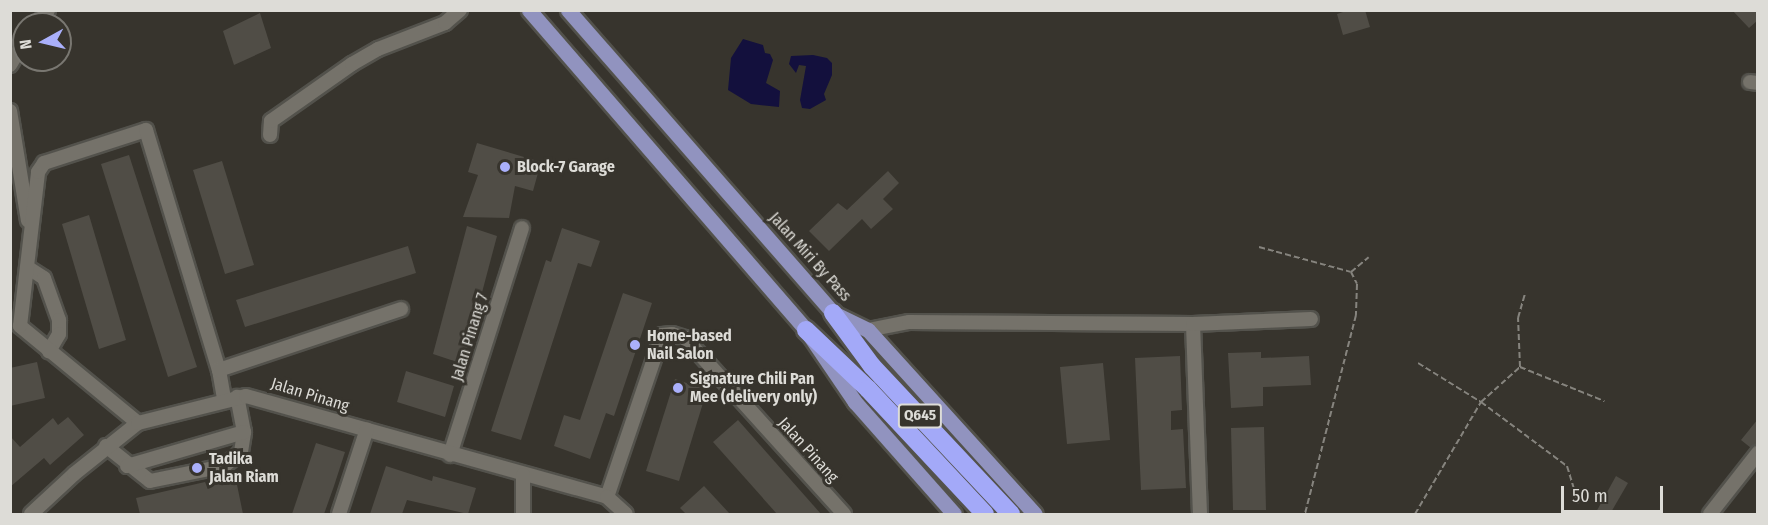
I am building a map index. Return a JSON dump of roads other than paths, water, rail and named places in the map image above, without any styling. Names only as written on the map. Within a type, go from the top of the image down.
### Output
[{"type":"highway","name":"Q645","points":[[833,313],[872,366],[1011,514]]},
{"type":"highway","name":"Q645","points":[[806,330],[868,388],[985,514]]},
{"type":"main road","name":"Q645","points":[[529,10],[806,330],[855,402],[954,514]]},
{"type":"main road","name":"Jalan Miri By Pass","points":[[568,10],[833,313],[868,330],[956,423],[1035,514]]},
{"type":"street","points":[[270,135],[271,121],[352,64],[378,49],[445,23],[460,10]]},
{"type":"street","points":[[10,111],[30,232]]},
{"type":"street","points":[[106,446],[142,478],[161,482],[224,466],[241,452],[244,432],[219,370],[146,130],[44,163],[38,172],[27,267],[15,327],[49,351],[138,423]]},
{"type":"street","name":"Jalan Pinang 7","points":[[450,455],[522,228]]},
{"type":"street","points":[[27,267],[44,278],[58,320],[59,334],[49,351]]},
{"type":"street","points":[[219,370],[400,309]]},
{"type":"street","points":[[868,330],[909,322],[1193,324],[1311,319]]},
{"type":"street","points":[[1193,324],[1200,514]]},
{"type":"street","name":"Jalan Pinang","points":[[607,497],[662,335],[672,334],[685,338],[843,514]]},
{"type":"street","name":"Jalan Pinang","points":[[31,514],[106,446],[138,423],[230,398],[259,396],[450,455],[607,497],[626,514]]},
{"type":"street","points":[[339,514],[367,429]]},
{"type":"street","points":[[127,466],[244,432]]},
{"type":"street","points":[[1710,514],[1758,453]]},
{"type":"street","points":[[523,475],[523,514]]},
{"type":"place","name":"Block-7 Garage","points":[[505,167]]},
{"type":"place","name":"Home-based Nail Salon","points":[[635,345]]},
{"type":"place","name":"Signature Chili Pan Mee (delivery only)","points":[[678,388]]},
{"type":"place","name":"Tadika Jalan Riam","points":[[197,468]]}]
